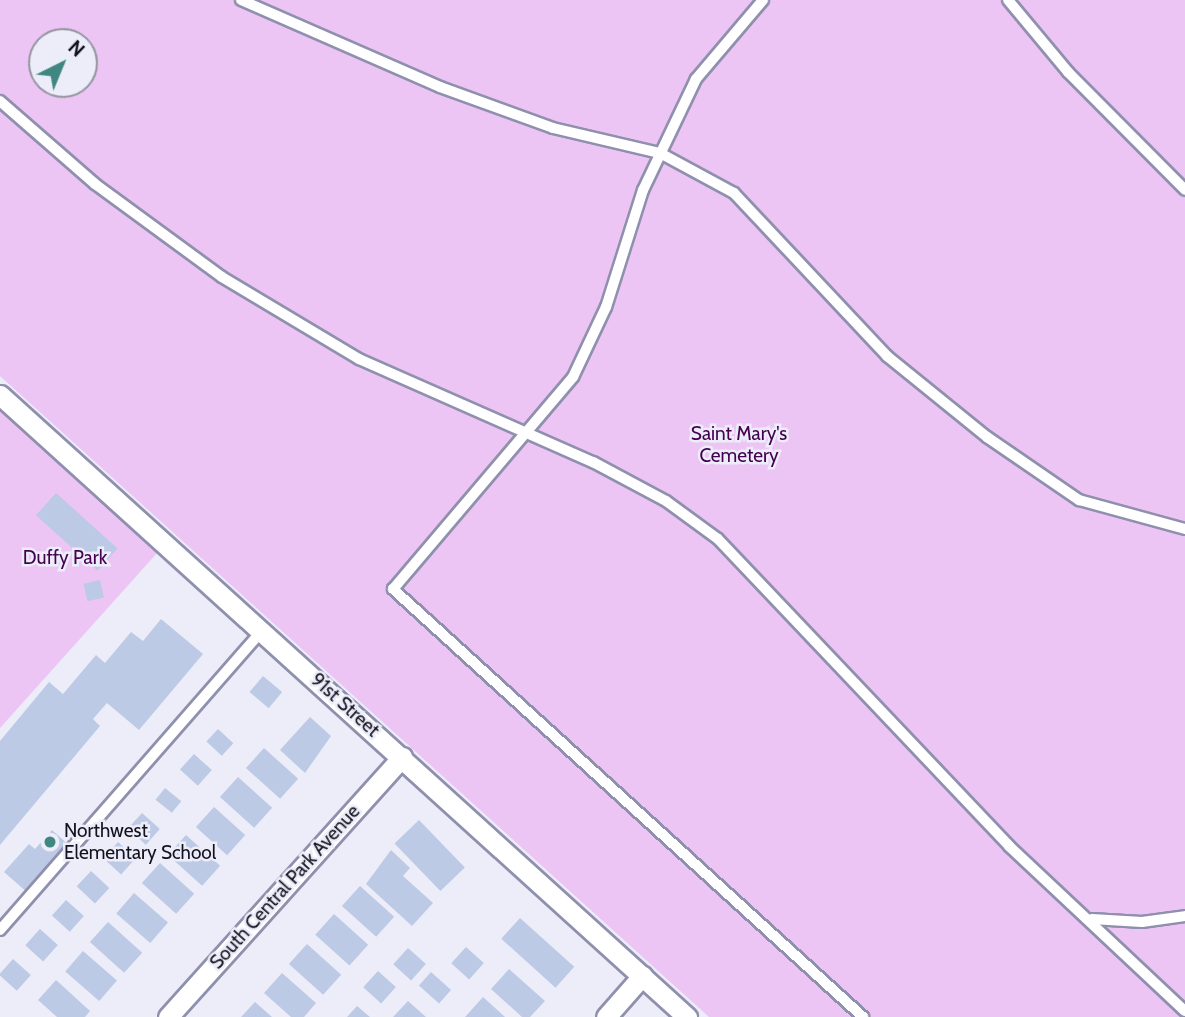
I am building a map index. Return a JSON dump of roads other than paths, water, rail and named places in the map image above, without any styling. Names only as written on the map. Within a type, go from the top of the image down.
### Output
[{"type":"street","name":"91st Street","points":[[0,395],[687,1017]]},
{"type":"street","name":"South Central Park Avenue","points":[[168,1017],[402,757]]},
{"type":"street","points":[[606,1017],[642,976]]},
{"type":"lane","points":[[241,0],[453,92],[553,128],[660,153],[734,193],[887,356],[987,437],[1079,499],[1185,528]]},
{"type":"lane","points":[[764,0],[696,79],[660,153],[606,307],[573,377],[393,589],[863,1017]]},
{"type":"lane","points":[[1008,0],[1068,72],[1185,190]]},
{"type":"lane","points":[[0,102],[95,184],[222,277],[359,359],[528,433],[666,501],[719,540],[1009,846],[1092,919],[1185,1011]]},
{"type":"lane","points":[[0,930],[262,631]]},
{"type":"lane","points":[[1092,919],[1142,922],[1185,916]]},
{"type":"place","name":"Northwest Elementary School","points":[[50,842]]},
{"type":"park label","name":"Saint Mary's Cemetery","points":[[739,445]]},
{"type":"park label","name":"Duffy Park","points":[[65,558]]}]
